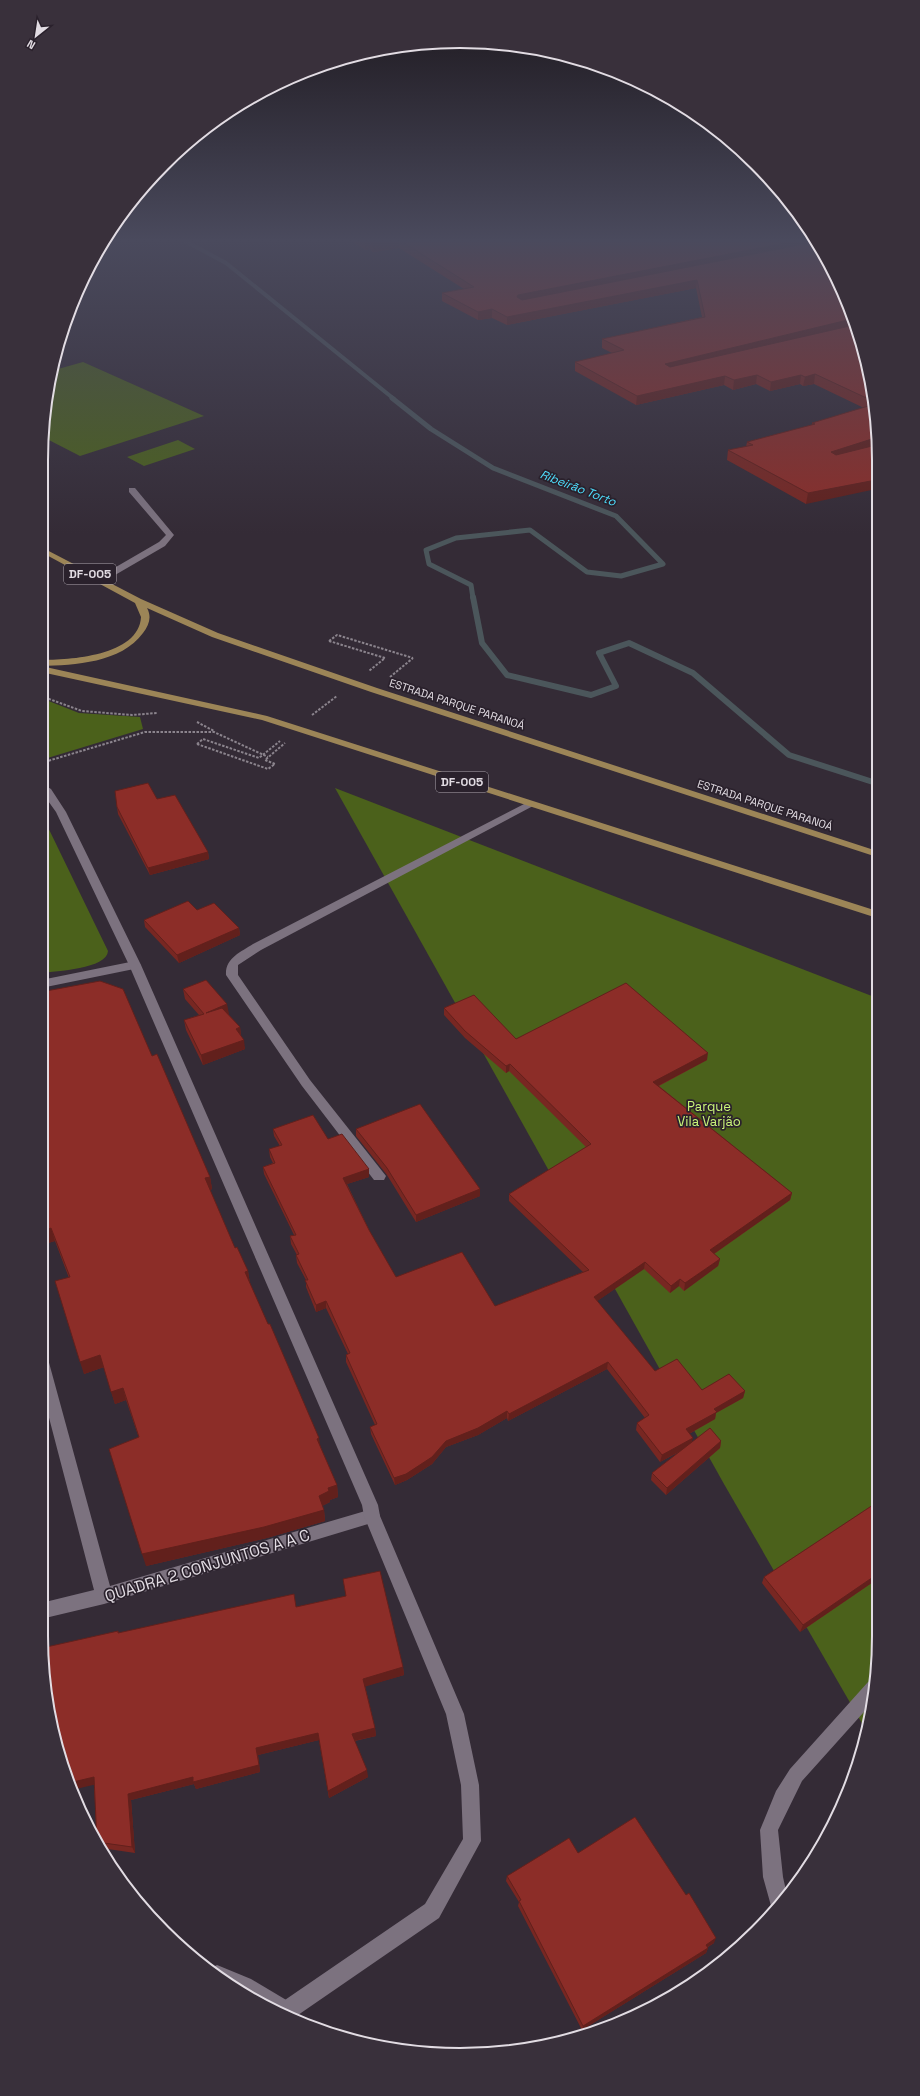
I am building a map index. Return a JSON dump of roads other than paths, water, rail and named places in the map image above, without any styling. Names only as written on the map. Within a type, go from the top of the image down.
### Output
[{"type":"main road","name":"ESTRADA PARQUE PARANOÁ","points":[[48,553],[138,601],[215,635],[374,690],[872,852]]},
{"type":"main road","points":[[48,661],[91,658],[119,649],[134,639],[147,618],[145,610],[138,601]]},
{"type":"main road","name":"DF-005","points":[[48,670],[264,718],[872,913]]},
{"type":"street","points":[[100,580],[162,544],[170,535],[132,490]]},
{"type":"street","points":[[48,790],[61,812],[135,965],[370,1505],[372,1516],[456,1714],[470,1785],[472,1842],[432,1912],[290,2012]]},
{"type":"street","points":[[379,1176],[306,1083],[232,975],[232,965],[236,960],[257,947],[530,804]]},
{"type":"street","points":[[48,983],[135,965]]},
{"type":"street","points":[[48,1385],[104,1596]]},
{"type":"street","name":"QUADRA 2 CONJUNTOS A A C","points":[[48,1610],[104,1596],[372,1516]]},
{"type":"street","points":[[778,1898],[773,1877],[769,1830],[783,1798],[796,1775],[867,1696]]},
{"type":"street","points":[[239,1984],[258,1995]]},
{"type":"waterway","name":"Ribeirão Torto","points":[[320,339],[394,399]]},
{"type":"waterway","name":"Ribeirão Torto","points":[[392,398],[431,429],[493,468],[616,516],[663,564],[621,576],[587,572],[530,530],[456,538],[426,550],[429,564],[471,585],[473,598]]},
{"type":"waterway","name":"Ribeirão Torto","points":[[473,597],[482,643],[507,675],[591,695],[616,686],[599,653],[629,643],[693,673],[789,755],[872,782]]},
{"type":"park label","name":"Parque Vila Varjão","points":[[709,1114]]}]
